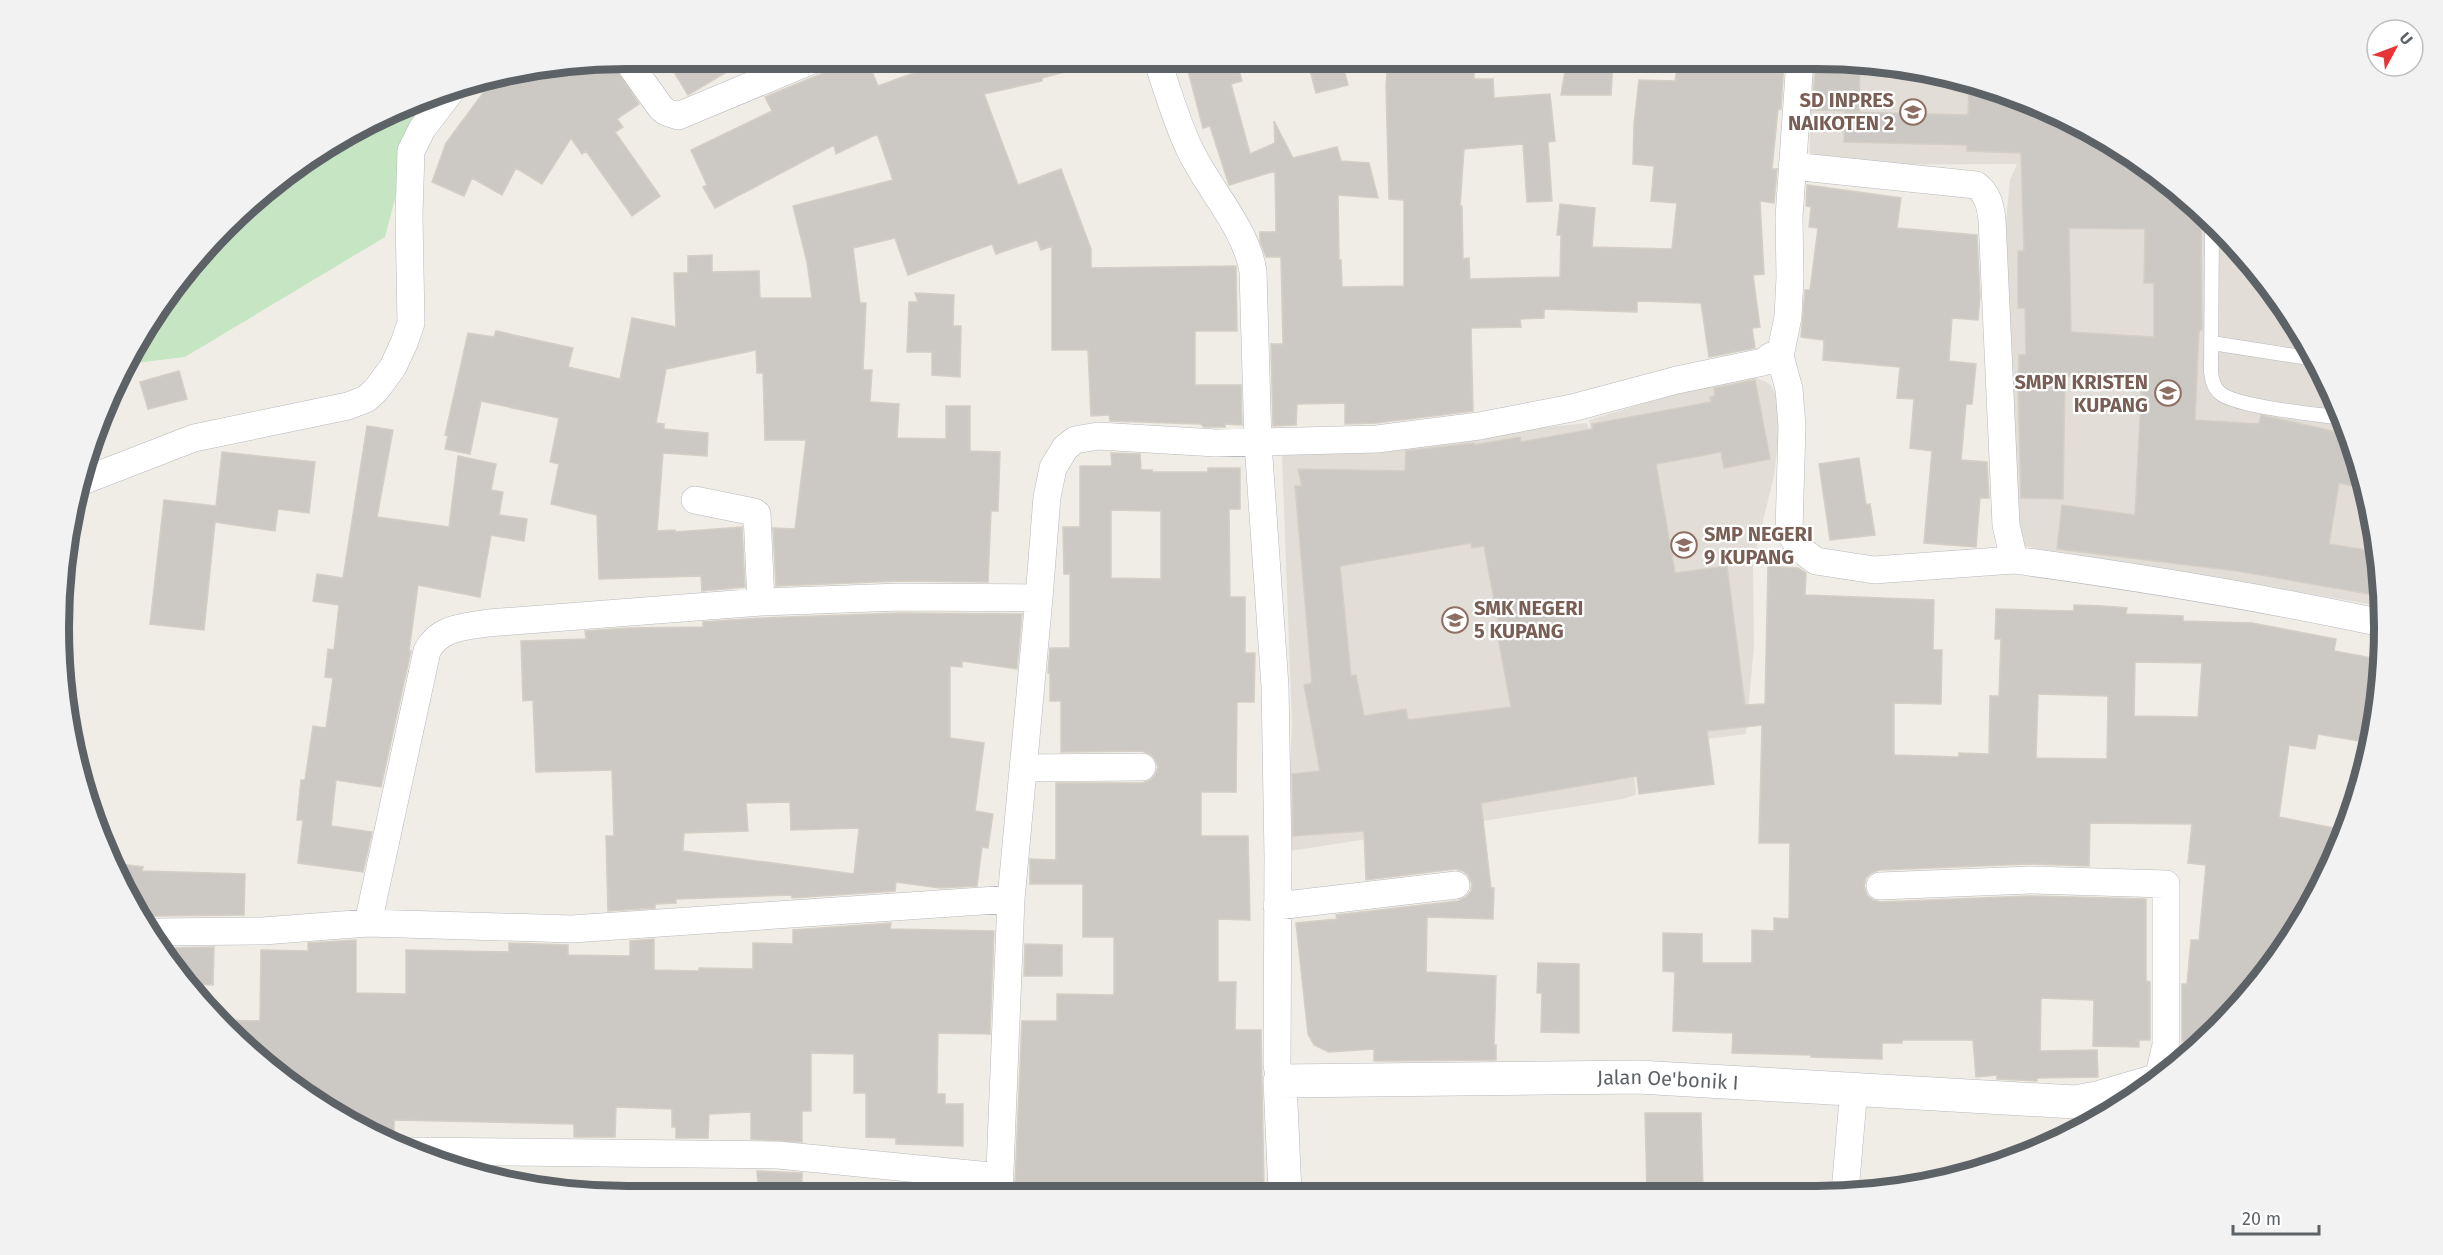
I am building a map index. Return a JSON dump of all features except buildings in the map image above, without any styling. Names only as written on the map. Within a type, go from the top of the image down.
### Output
[{"type":"street","points":[[633,69],[660,108],[678,116],[791,69]]},
{"type":"street","points":[[1161,69],[1190,150],[1214,195],[1238,229],[1251,258],[1253,271],[1258,443],[1275,686],[1278,856],[1277,1065],[1280,1081],[1285,1186]]},
{"type":"street","points":[[1799,69],[1789,217],[1789,297],[1780,356],[1790,389],[1792,426],[1790,531],[1794,541],[1806,554],[1816,561],[1874,570],[2014,560],[2179,584],[2374,621]]},
{"type":"street","points":[[89,479],[194,438],[348,406],[366,399],[376,390],[393,368],[411,324],[409,215],[411,151],[422,129],[444,101]]},
{"type":"street","points":[[1792,166],[1976,185],[1986,195],[1992,219],[2006,525],[2014,560]]},
{"type":"street","points":[[436,1151],[778,1155],[1000,1185],[1011,899],[1047,497],[1053,468],[1065,448],[1076,440],[1098,436],[1258,443],[1377,439],[1479,426],[1572,408],[1677,380],[1763,362],[1771,356],[1780,356]]},
{"type":"street","points":[[695,500],[757,514],[760,602]]},
{"type":"street","points":[[368,923],[427,651],[436,638],[449,629],[488,623],[760,602],[900,597],[1039,598]]},
{"type":"street","points":[[1024,768],[1142,767]]},
{"type":"street","points":[[1880,886],[2030,880],[2166,884],[2166,1045],[2163,1065]]},
{"type":"street","points":[[1276,906],[1456,885]]},
{"type":"street","points":[[159,932],[263,931],[368,923],[572,928],[1011,899]]},
{"type":"street","name":"Jalan Oe'bonik I","points":[[1280,1081],[1638,1077],[2075,1102],[2132,1087]]},
{"type":"street","points":[[1846,1185],[1854,1088]]},
{"type":"lane","points":[[2212,235],[2212,382],[2224,395],[2234,400],[2332,416]]},
{"type":"lane","points":[[2212,343],[2304,357]]},
{"type":"shaded area","name":"SMPN KRISTEN KUPANG","points":[[1809,69],[1852,70],[1924,80],[1995,99],[2063,127],[2095,144],[2155,184],[2210,233],[2259,288],[2280,317],[2316,380],[2344,448],[2355,483],[2369,555],[2373,605],[2022,546],[2010,500],[2000,284],[2010,180],[2017,164],[1810,165]]},
{"type":"shaded area","name":"SMK NEGERI 5 KUPANG","points":[[1745,373],[1770,384],[1782,406],[1774,476],[1753,562],[1754,646],[1746,734],[1630,749],[1636,790],[1635,795],[1623,799],[1290,851],[1282,767],[1290,764],[1292,725],[1282,456],[1587,423],[1591,436],[1589,420]]},
{"type":"green space","points":[[418,111],[385,237],[185,357],[136,363],[163,317],[208,259],[259,208],[317,163],[380,127]]},
{"type":"place","name":"SD INPRES NAIKOTEN 2","points":[[1913,112]]},
{"type":"place","name":"SMPN KRISTEN KUPANG","points":[[2168,393]]},
{"type":"place","name":"SMP NEGERI 9 KUPANG","points":[[1684,545]]},
{"type":"place","name":"SMK NEGERI 5 KUPANG","points":[[1455,620]]}]
